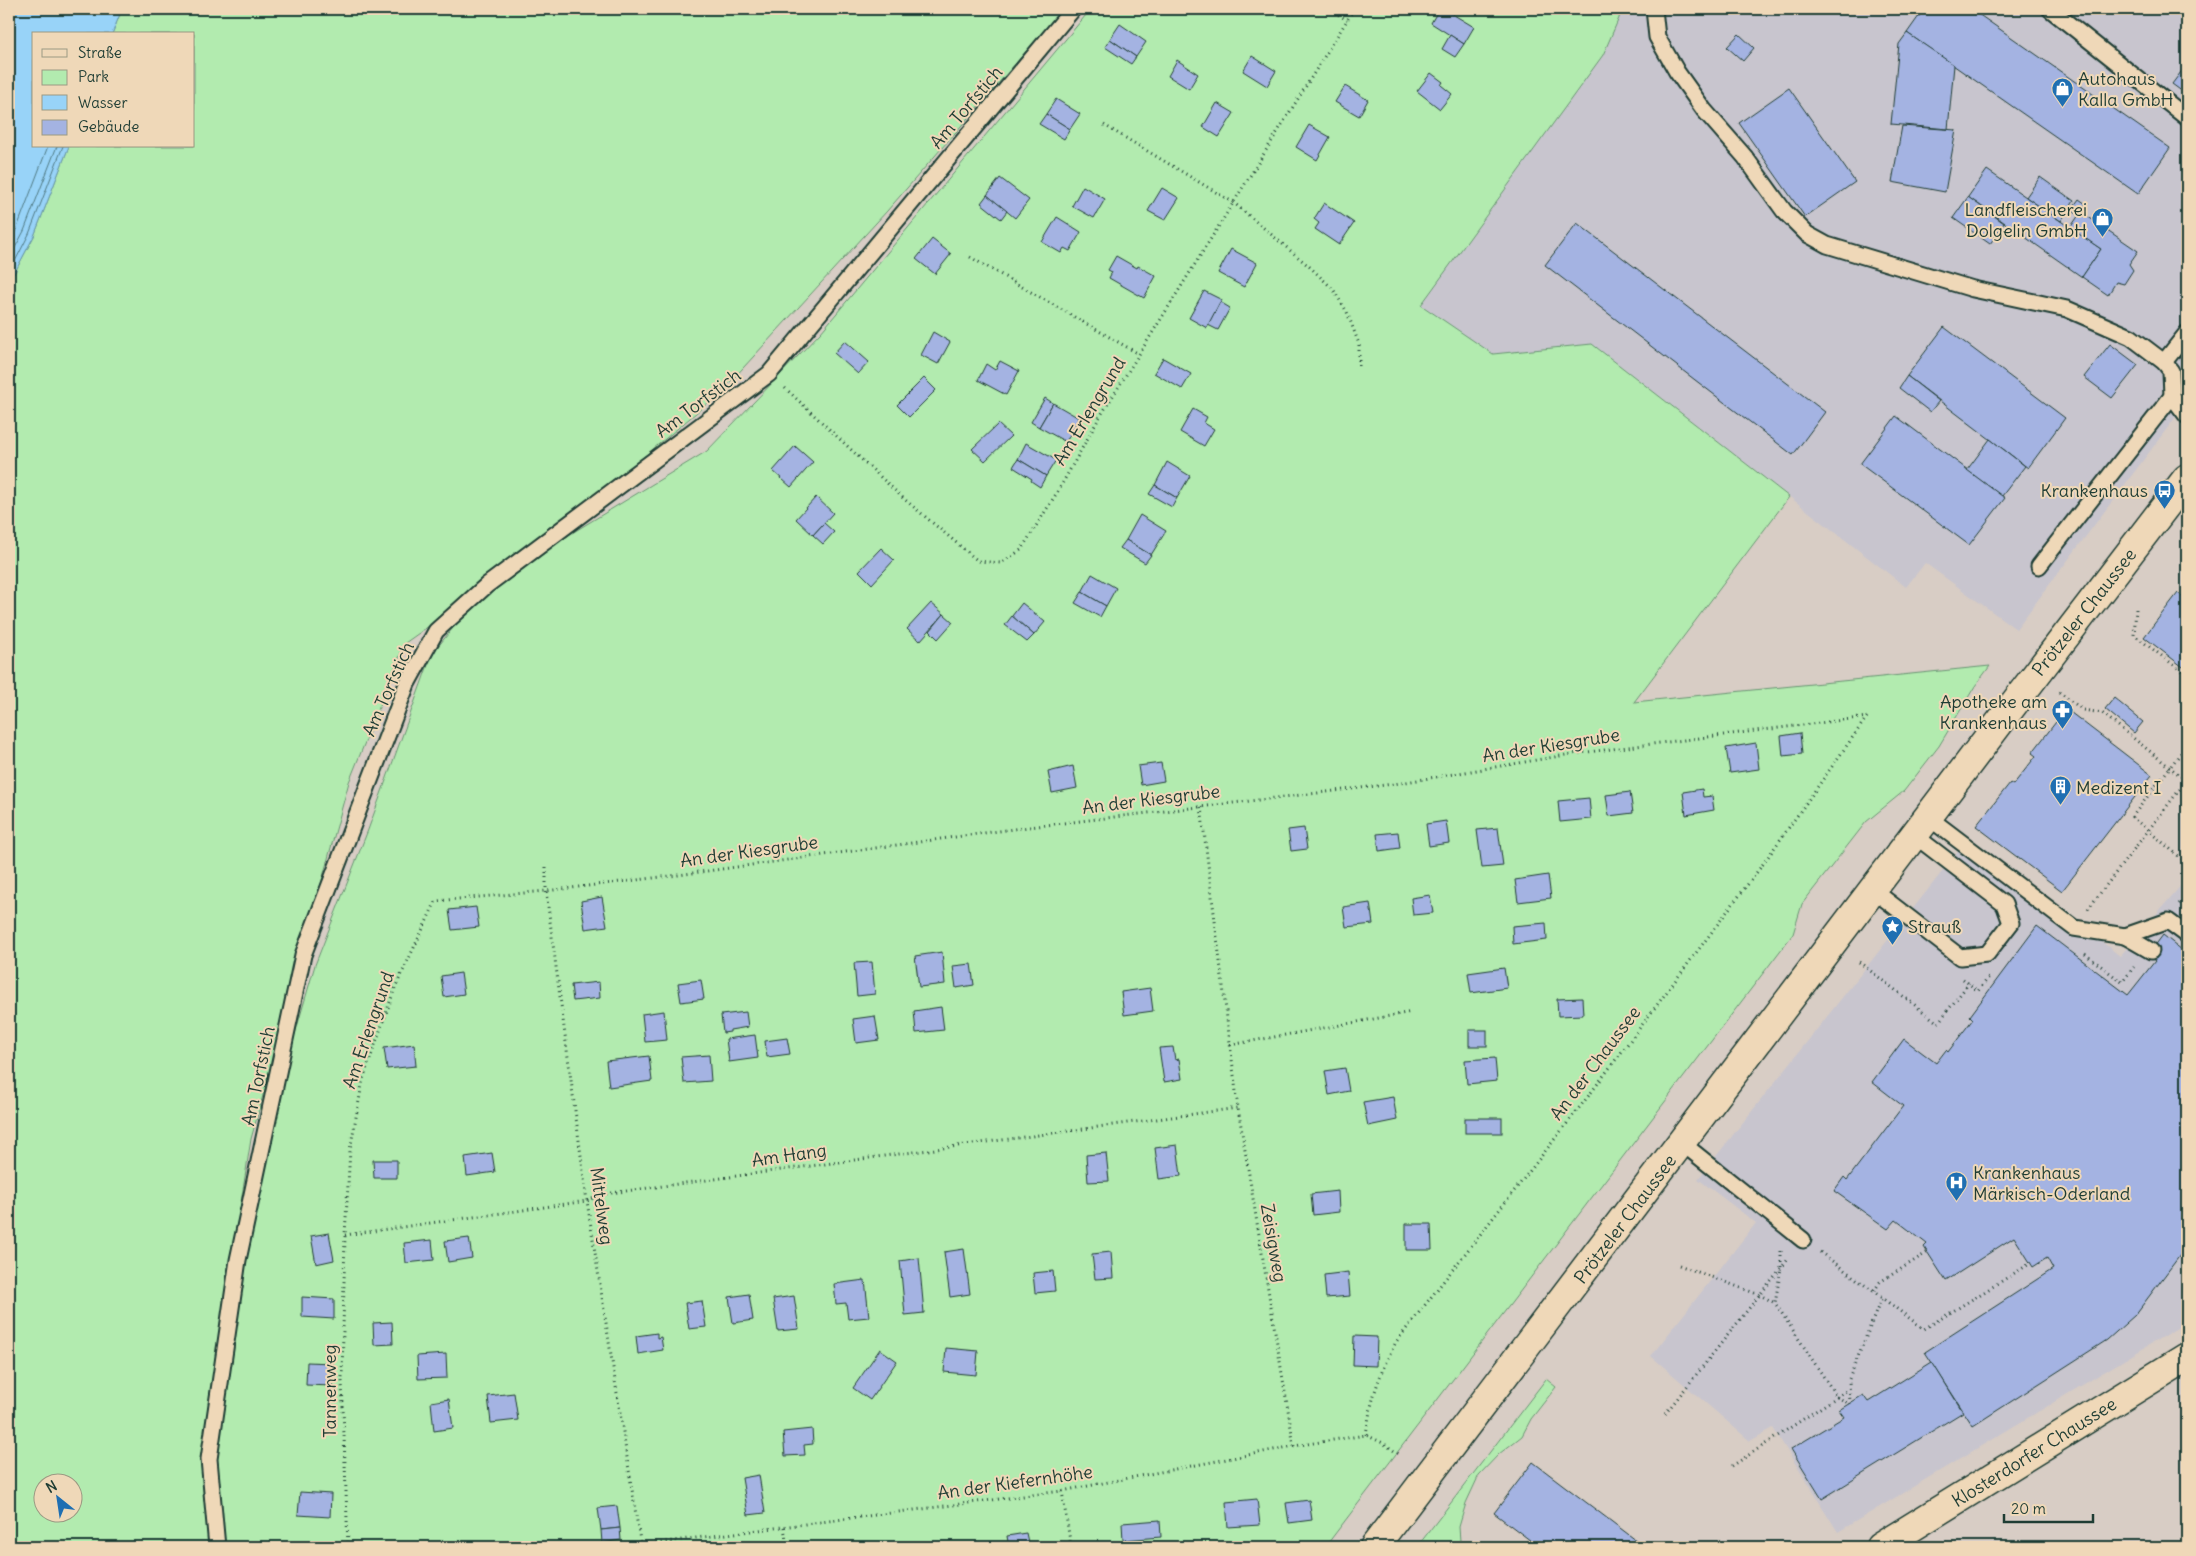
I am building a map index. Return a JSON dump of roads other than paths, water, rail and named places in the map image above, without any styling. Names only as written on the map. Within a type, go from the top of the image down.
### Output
[{"type":"main road","name":"Prötzeler Chaussee","points":[[1374,1547],[2187,478]]},
{"type":"main road","name":"Klosterdorfer Chaussee","points":[[1880,1547],[2187,1357]]},
{"type":"lane","name":"Am Torfstich","points":[[217,1547],[209,1459],[238,1260],[303,955],[406,684],[436,631],[487,585],[769,374],[1073,9]]},
{"type":"lane","points":[[1654,9],[1657,37],[1677,72],[1704,110],[1745,157],[1784,211],[1807,234],[1827,244],[1972,289],[2066,309],[2131,337],[2164,362],[2171,371],[2172,396],[2187,416]]},
{"type":"lane","points":[[2050,9],[2187,118]]},
{"type":"lane","points":[[2164,362],[2187,333]]},
{"type":"lane","points":[[2038,566],[2172,396]]},
{"type":"lane","points":[[1873,890],[1960,957],[1987,954],[2011,923],[2004,904],[1921,826]]},
{"type":"lane","points":[[1921,826],[2074,928],[2125,936],[2149,950]]},
{"type":"lane","points":[[2125,936],[2168,921],[2187,935]]},
{"type":"lane","points":[[1682,1143],[1804,1240]]},
{"type":"water","points":[[9,9],[122,9],[113,32],[32,32],[32,148],[68,148],[34,236],[9,283]]},
{"type":"place","name":"Autohaus Kalla GmbH","points":[[2062,107]]},
{"type":"place","name":"Landfleischerei Dolgelin GmbH","points":[[2103,238]]},
{"type":"place","name":"Krankenhaus","points":[[2164,509]]},
{"type":"place","name":"Apotheke am Krankenhaus","points":[[2063,730]]},
{"type":"place","name":"Medizent I","points":[[2060,806]]},
{"type":"place","name":"Strauß","points":[[1892,945]]},
{"type":"place","name":"Krankenhaus Märkisch-Oderland","points":[[1957,1201]]}]
